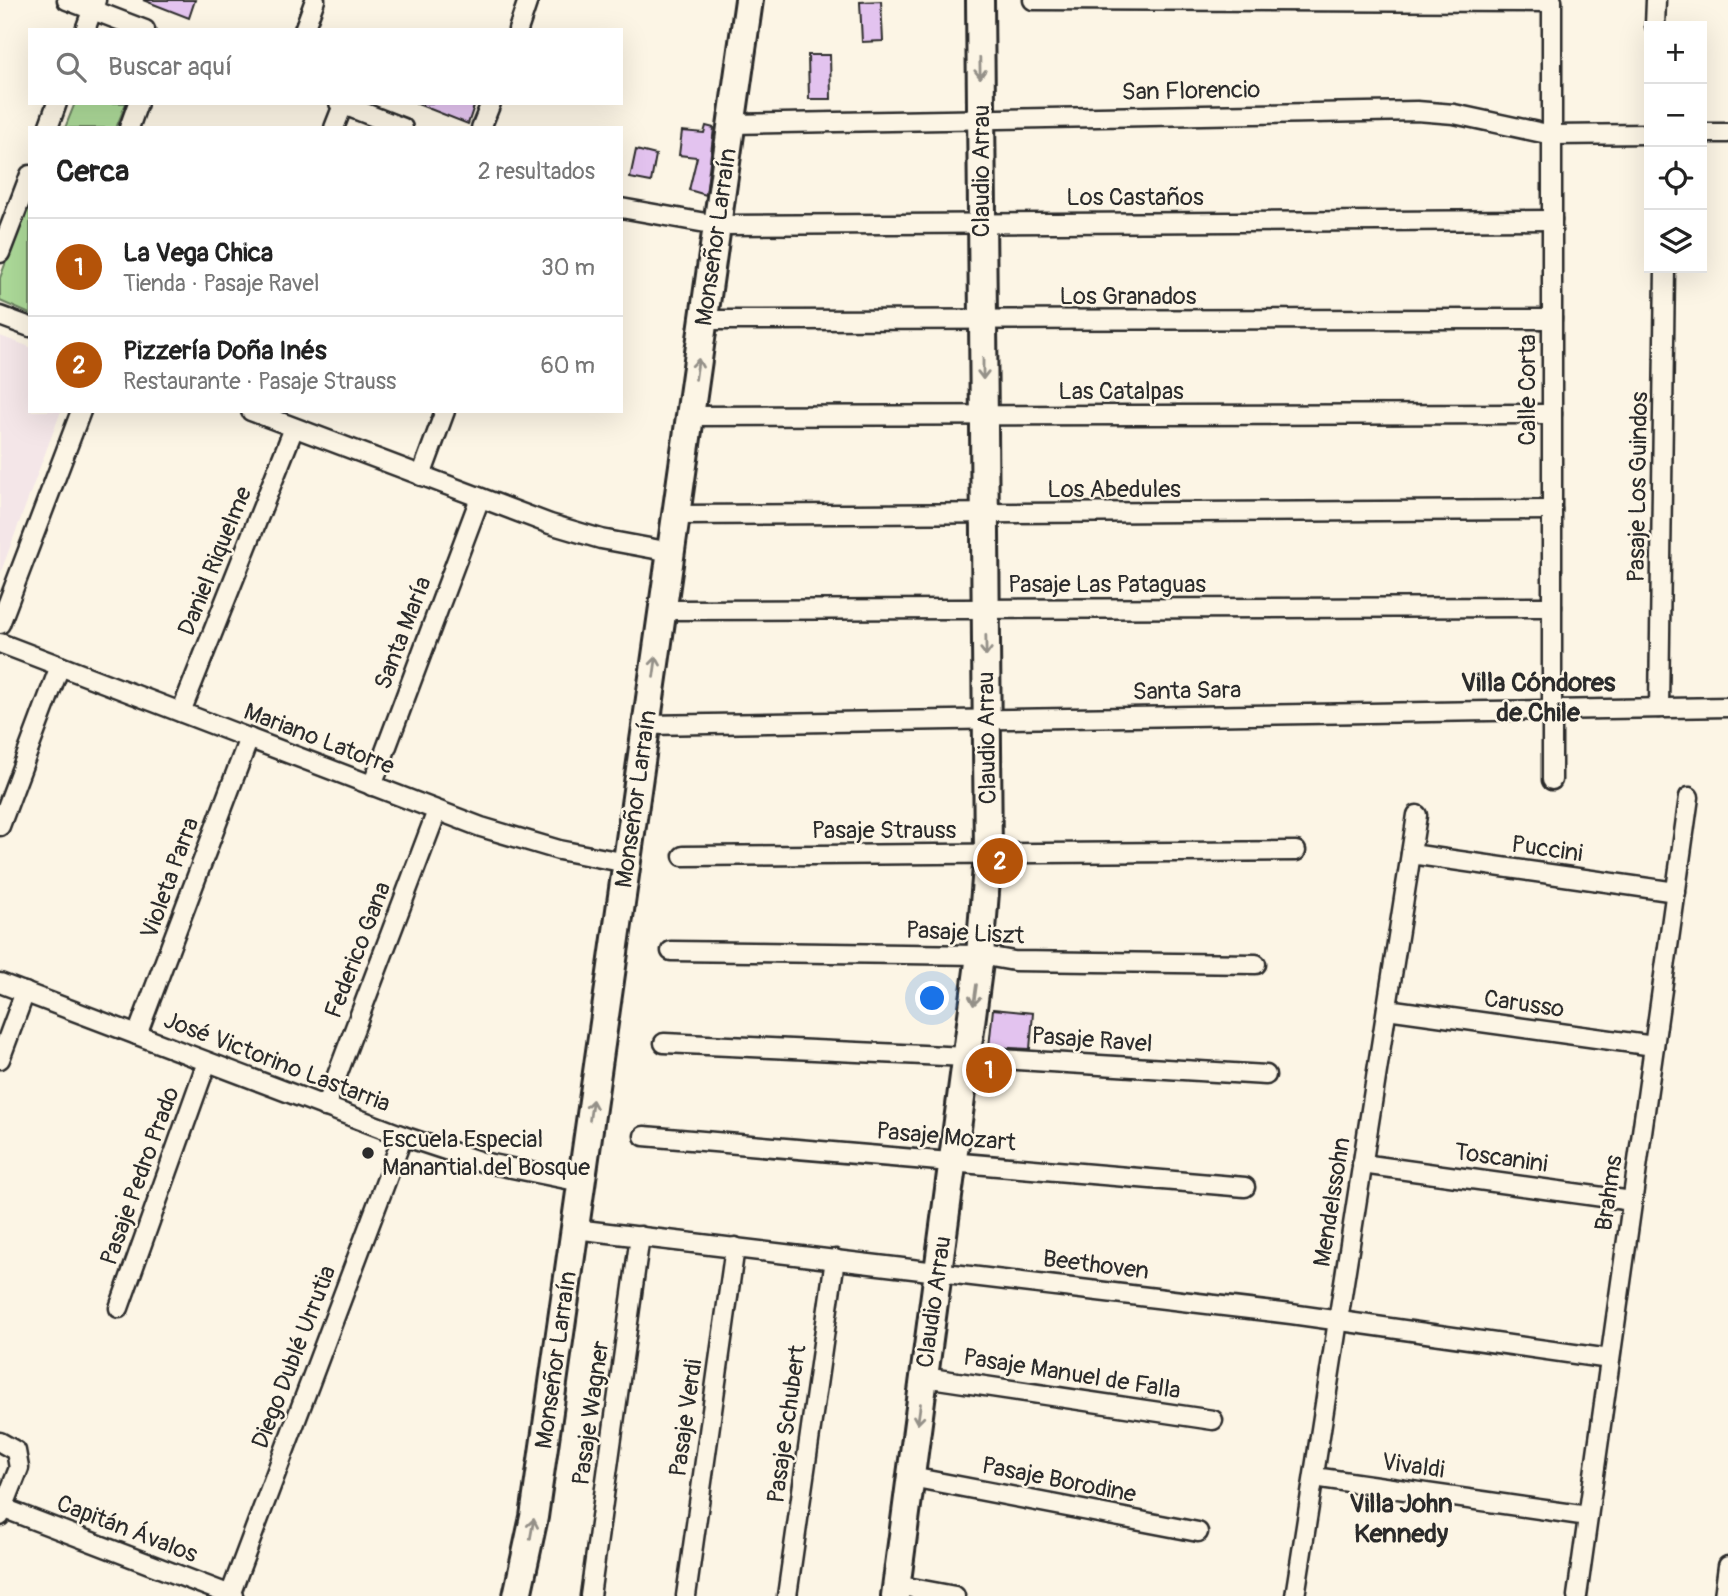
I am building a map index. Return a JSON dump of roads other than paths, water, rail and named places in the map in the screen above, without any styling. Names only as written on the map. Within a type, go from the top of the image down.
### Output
[{"type":"street","points":[[67,0],[94,5],[141,28]]},
{"type":"street","points":[[305,28],[315,0]]},
{"type":"street","points":[[519,28],[528,0]]},
{"type":"street","name":"Monseñor Larraín","points":[[517,1596],[534,1517],[749,0]]},
{"type":"street","name":"Claudio Arrau","points":[[896,1591],[980,955],[988,853],[980,0]]},
{"type":"street","points":[[1033,0],[1552,1]]},
{"type":"street","points":[[1655,21],[1656,0]]},
{"type":"street","name":"Calle Corta","points":[[1552,1],[1552,780]]},
{"type":"street","points":[[86,28],[94,5]]},
{"type":"street","points":[[49,126],[56,105]]},
{"type":"street","points":[[130,126],[137,105]]},
{"type":"street","points":[[335,126],[341,105]]},
{"type":"street","points":[[344,105],[398,126]]},
{"type":"street","points":[[482,126],[490,105]]},
{"type":"street","name":"San Florencio","points":[[732,124],[1417,111],[1472,117],[1552,135],[1644,134]]},
{"type":"street","points":[[1707,133],[1728,133]]},
{"type":"street","points":[[0,253],[28,179]]},
{"type":"street","name":"Los Castaños","points":[[623,208],[718,225],[1552,220]]},
{"type":"street","name":"Pasaje Los Guindos","points":[[1659,708],[1665,273]]},
{"type":"street","points":[[0,316],[28,326]]},
{"type":"street","name":"Los Granados","points":[[704,320],[1552,318]]},
{"type":"street","points":[[0,624],[80,413]]},
{"type":"street","points":[[256,413],[480,498],[589,536],[671,552]]},
{"type":"street","points":[[421,476],[444,413]]},
{"type":"street","name":"Las Catalpas","points":[[690,416],[1552,414]]},
{"type":"street","name":"Daniel Riquelme","points":[[181,712],[294,428]]},
{"type":"street","name":"Santa María","points":[[372,786],[480,498]]},
{"type":"street","name":"Los Abedules","points":[[676,515],[1552,510]]},
{"type":"street","name":"Pasaje Las Pataguas","points":[[663,610],[1552,607]]},
{"type":"street","name":"Mariano Latorre","points":[[0,643],[437,811],[526,841],[627,863]]},
{"type":"street","points":[[0,826],[60,666]]},
{"type":"street","name":"Santa Sara","points":[[646,725],[1728,707]]},
{"type":"street","name":"Violeta Parra","points":[[137,1035],[248,738]]},
{"type":"street","name":"Brahms","points":[[1577,1596],[1689,797]]},
{"type":"street","name":"Federico Gana","points":[[325,1107],[437,811]]},
{"type":"street","name":"Mendelssohn","points":[[1295,1596],[1417,815]]},
{"type":"street","name":"Pasaje Strauss","points":[[683,856],[1296,851]]},
{"type":"street","name":"Puccini","points":[[1411,854],[1676,892]]},
{"type":"street","name":"Pasaje Liszt","points":[[671,951],[980,955],[1014,961],[1256,964]]},
{"type":"street","name":"José Victorino Lastarria","points":[[0,983],[403,1136],[493,1165],[581,1182]]},
{"type":"street","points":[[0,1059],[25,992]]},
{"type":"street","name":"Carusso","points":[[1387,1009],[1654,1046]]},
{"type":"street","name":"Pasaje Ravel","points":[[664,1043],[967,1057],[1266,1075]]},
{"type":"street","name":"Pasaje Pedro Prado","points":[[119,1308],[207,1062]]},
{"type":"street","name":"Diego Dublé Urrutia","points":[[232,1595],[403,1136]]},
{"type":"street","name":"Pasaje Mozart","points":[[644,1136],[1245,1187]]},
{"type":"street","name":"Toscanini","points":[[1362,1164],[1632,1201]]},
{"type":"street","name":"Beethoven","points":[[575,1229],[938,1270],[1338,1320],[1610,1359]]},
{"type":"street","name":"Pasaje Wagner","points":[[590,1596],[640,1236]]},
{"type":"street","name":"Pasaje Verdi","points":[[686,1596],[735,1247]]},
{"type":"street","name":"Pasaje Schubert","points":[[787,1596],[835,1259]]},
{"type":"street","name":"Pasaje Manuel de Falla","points":[[924,1377],[1213,1420]]},
{"type":"street","name":"Capitán Ávalos","points":[[0,1441],[16,1451],[20,1462],[2,1512],[232,1595]]},
{"type":"street","name":"Pasaje Borodine","points":[[911,1477],[1198,1532]]},
{"type":"street","name":"Vivaldi","points":[[1314,1477],[1588,1516]]},
{"type":"street","points":[[1724,1596],[1728,1566]]},
{"type":"street","points":[[896,1591],[955,1596]]},
{"type":"place","name":"Pizzería Doña Inés","points":[[1000,861]]},
{"type":"place","name":"La Vega Chica","points":[[989,1070]]},
{"type":"place","name":"Escuela Especial Manantial del Bosque","points":[[368,1153]]},
{"type":"district","name":"Villa Cóndores de Chile","points":[[1538,698]]},
{"type":"district","name":"Villa John Kennedy","points":[[1401,1519]]}]
